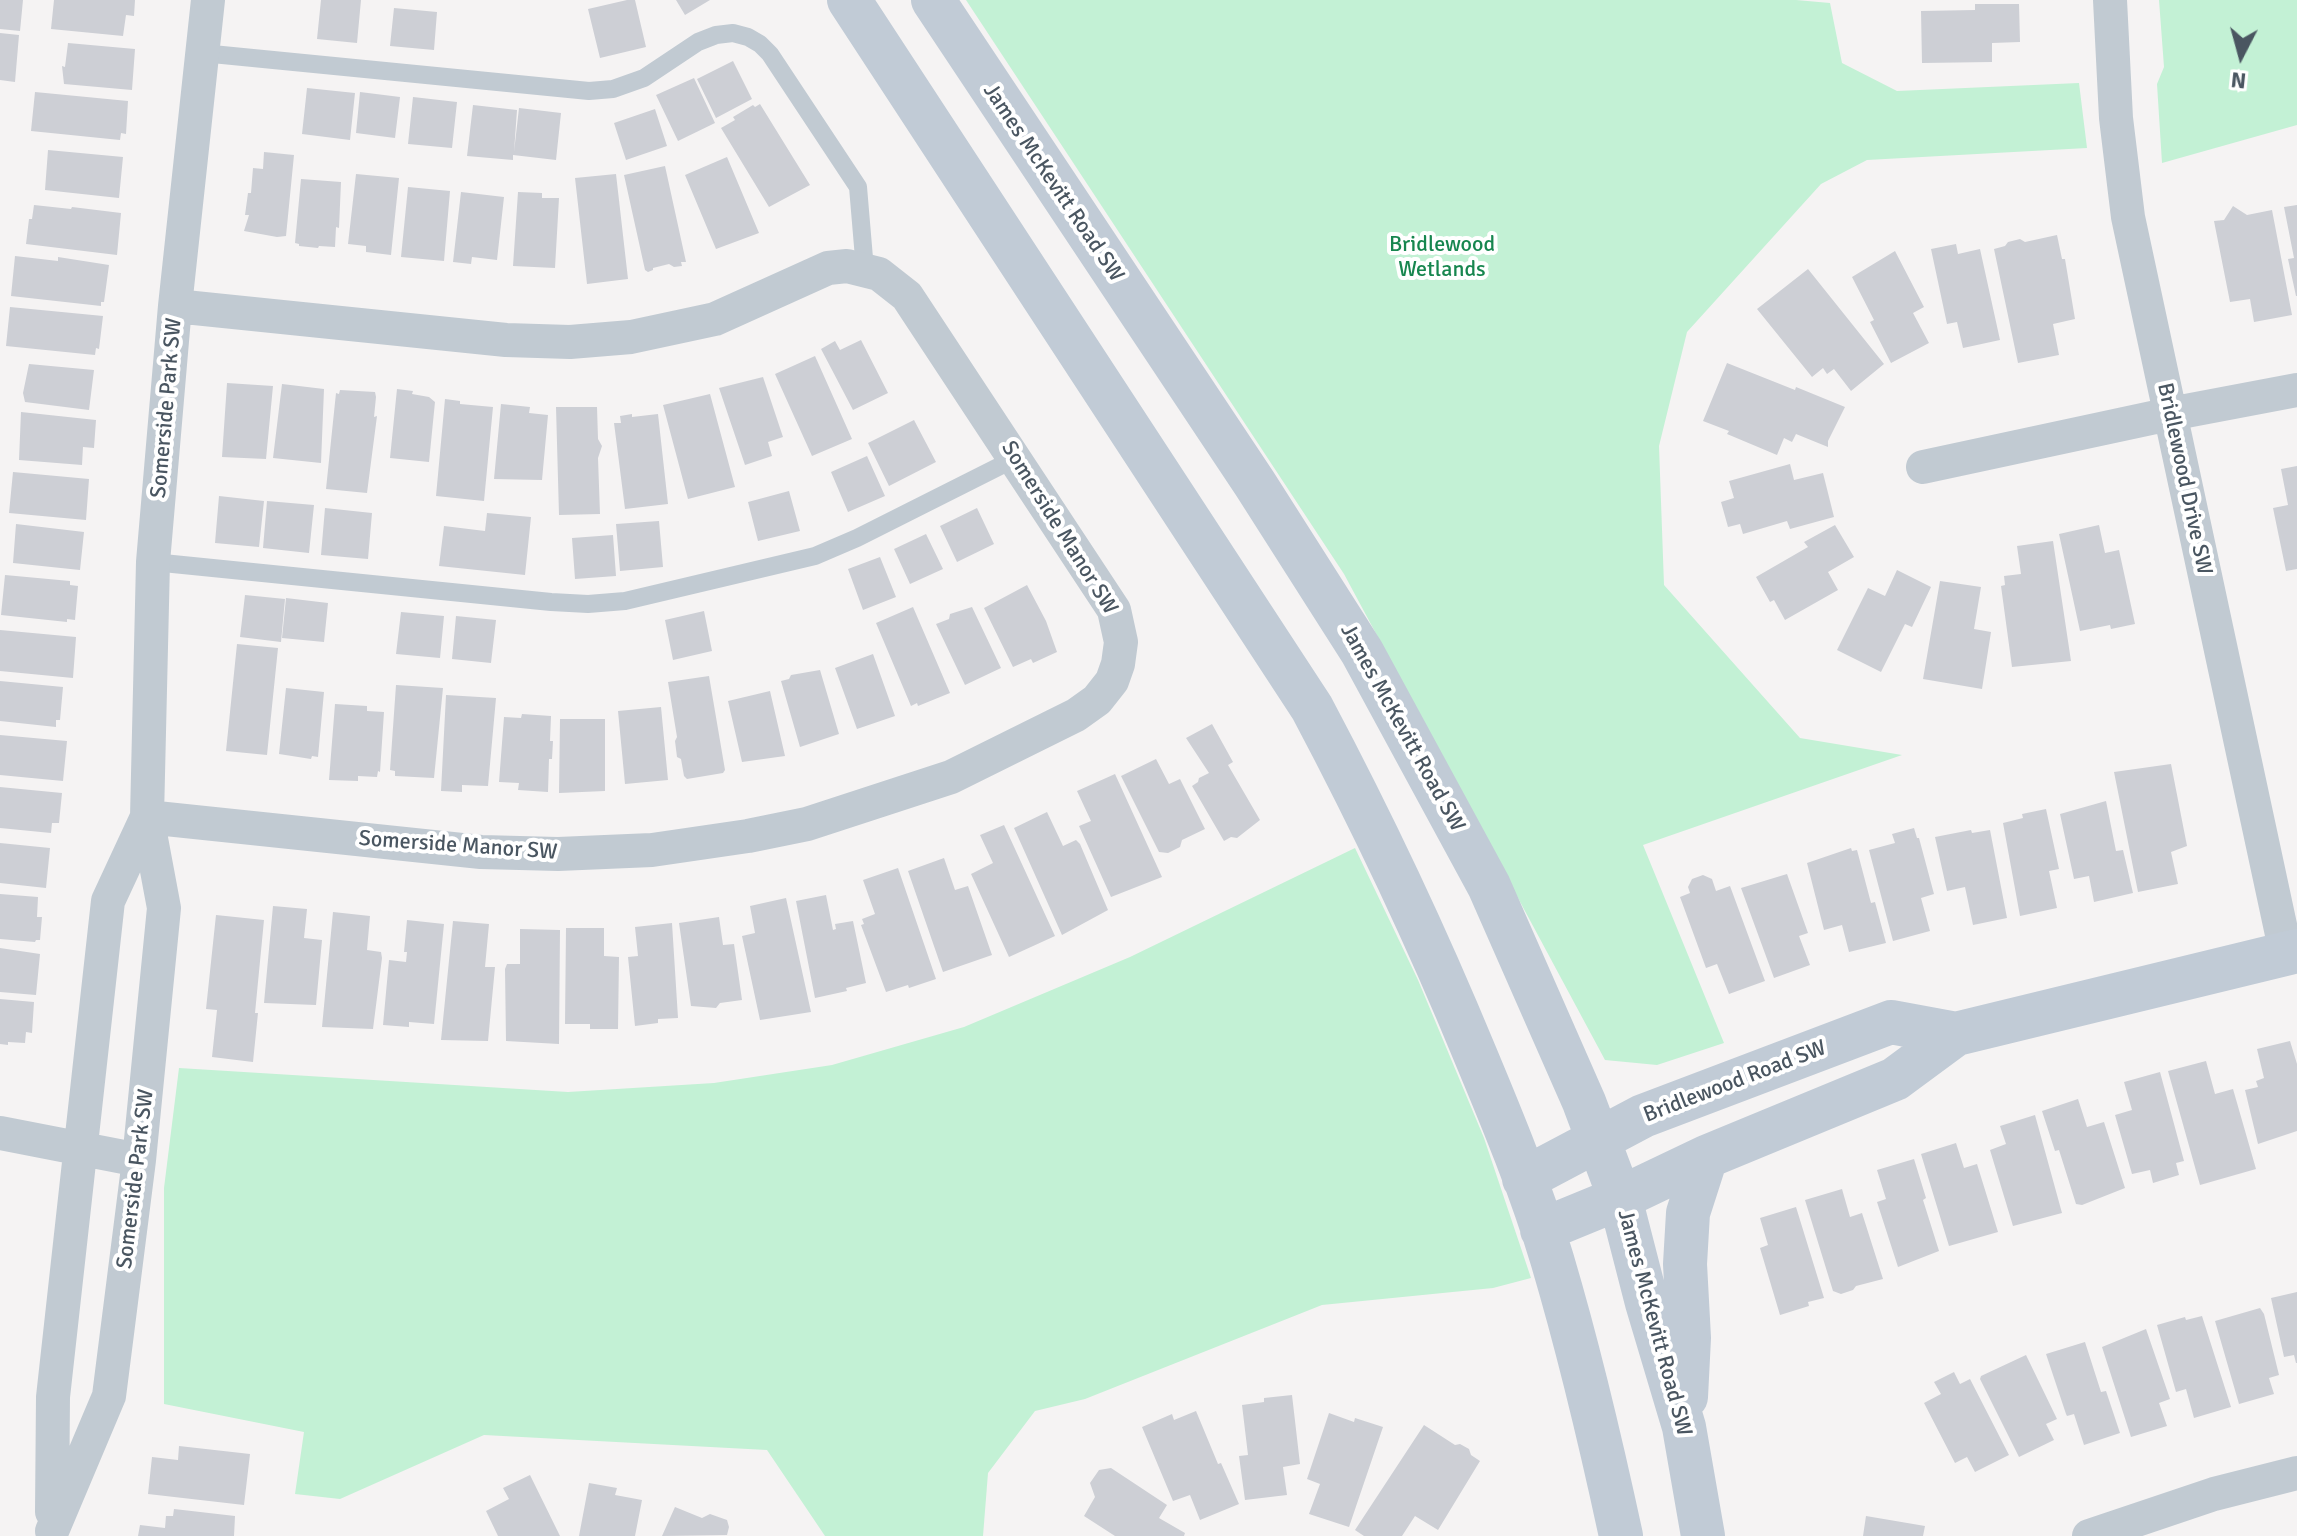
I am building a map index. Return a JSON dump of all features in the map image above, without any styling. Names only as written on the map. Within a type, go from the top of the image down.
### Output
[{"type":"main road","points":[[849,0],[1312,708],[1366,810],[1430,944],[1510,1139],[1542,1230],[1605,1464],[1621,1536]]},
{"type":"main road","name":"James McKevitt Road SW","points":[[933,0],[1255,484],[1362,652],[1489,886],[1620,1198],[1684,1427],[1703,1536]]},
{"type":"main road","name":"Bridlewood Road SW","points":[[1542,1230],[1620,1198],[1706,1157],[1895,1079],[1956,1034],[2292,952]]},
{"type":"main road","name":"Bridlewood Road SW","points":[[1524,1179],[1643,1116],[1891,1022],[1956,1034]]},
{"type":"main road","points":[[1684,1427],[1689,1338],[1685,1264],[1688,1213],[1706,1157]]},
{"type":"street","name":"Somerside Park SW","points":[[52,1534],[109,1396],[139,1160],[164,908],[147,817],[153,562],[175,306],[208,0]]},
{"type":"street","name":"Bridlewood Drive SW","points":[[2110,0],[2116,118],[2128,217],[2292,952]]},
{"type":"street","name":"Somerside Manor SW","points":[[147,817],[481,852],[558,854],[652,850],[748,836],[807,824],[951,777],[1076,715],[1097,700],[1112,681],[1121,642],[1114,610],[1016,458],[907,296],[879,274],[847,266],[828,268],[715,319],[631,337],[570,342],[506,340],[175,306]]},
{"type":"street","points":[[1923,467],[2297,390]]},
{"type":"street","name":"Somerside Park SW","points":[[52,1534],[53,1397],[108,901],[147,817]]},
{"type":"street","points":[[0,1133],[139,1160]]},
{"type":"street","points":[[2089,1536],[2214,1494],[2297,1473]]},
{"type":"lane","points":[[202,53],[589,91],[613,89],[644,78],[698,42],[716,35],[733,33],[748,37],[770,54],[858,187],[865,270]]},
{"type":"lane","points":[[153,562],[551,602],[588,604],[625,601],[815,556],[1016,458]]},
{"type":"green space","name":"Bridlewood Wetlands","points":[[966,0],[1796,0],[1830,3],[1842,63],[1897,91],[2079,83],[2087,148],[1867,160],[1821,184],[1687,332],[1659,446],[1664,585],[1800,738],[1902,755],[1643,845],[1724,1043],[1657,1065],[1605,1060],[1344,574]]},
{"type":"green space","points":[[2159,0],[2297,0],[2297,125],[2162,163],[2157,84],[2164,67]]},
{"type":"green space","points":[[1355,848],[1418,980],[1484,1138],[1531,1278],[1493,1288],[1322,1305],[1085,1399],[1035,1411],[988,1473],[983,1536],[825,1536],[767,1450],[484,1435],[340,1499],[295,1494],[304,1432],[164,1404],[164,1188],[179,1068],[568,1092],[714,1083],[832,1065],[964,1027],[1130,957]]},
{"type":"building","points":[[0,0],[23,0],[20,31],[0,29]]},
{"type":"building","points":[[54,0],[135,0],[134,16],[126,15],[123,36],[51,29]]},
{"type":"building","points":[[321,0],[361,0],[357,43],[317,39]]},
{"type":"building","points":[[635,0],[646,47],[600,58],[588,9]]},
{"type":"building","points":[[676,0],[710,0],[685,15]]},
{"type":"building","points":[[1975,4],[2019,4],[2020,42],[1992,43],[1992,62],[1922,63],[1921,11],[1975,10]]},
{"type":"building","points":[[394,8],[437,12],[434,50],[390,46]]},
{"type":"building","points":[[0,33],[19,35],[15,82],[0,80]]},
{"type":"building","points":[[68,43],[135,49],[132,90],[64,84],[62,66],[65,67]]},
{"type":"building","points":[[733,61],[752,99],[716,118],[697,79]]},
{"type":"building","points":[[694,78],[715,123],[678,141],[656,95]]},
{"type":"building","points":[[307,88],[355,93],[350,140],[302,134]]},
{"type":"building","points":[[35,92],[128,101],[126,134],[121,133],[120,140],[31,131]]},
{"type":"building","points":[[360,92],[400,97],[395,138],[356,133]]},
{"type":"building","points":[[413,97],[457,102],[452,148],[408,144]]},
{"type":"building","points":[[760,104],[810,185],[769,207],[721,128],[735,120],[733,117]]},
{"type":"building","points":[[473,105],[517,110],[514,152],[519,108],[561,113],[556,160],[513,155],[513,160],[467,156]]},
{"type":"building","points":[[655,109],[667,146],[626,160],[614,123]]},
{"type":"building","points":[[48,150],[123,157],[119,198],[45,190]]},
{"type":"building","points":[[264,152],[294,155],[286,236],[244,231],[249,215],[245,215],[253,168],[263,169]]},
{"type":"building","points":[[727,157],[759,233],[716,249],[685,175]]},
{"type":"building","points":[[665,166],[686,262],[681,262],[682,266],[669,264],[648,272],[645,270],[624,175]]},
{"type":"building","points":[[356,174],[399,178],[391,255],[366,252],[366,246],[348,244]]},
{"type":"building","points":[[616,174],[628,279],[587,284],[575,178]]},
{"type":"building","points":[[301,179],[341,182],[335,247],[318,248],[295,243]]},
{"type":"building","points":[[408,187],[450,191],[444,261],[401,257]]},
{"type":"building","points":[[461,192],[504,197],[497,260],[472,257],[471,264],[453,262]]},
{"type":"building","points":[[518,192],[542,193],[542,198],[559,198],[555,268],[513,266]]},
{"type":"building","points":[[34,205],[121,213],[117,255],[26,244]]},
{"type":"building","points":[[2297,205],[2296,296],[2288,259],[2294,258],[2284,207]]},
{"type":"building","points":[[2233,206],[2247,215],[2272,210],[2292,315],[2254,322],[2250,299],[2230,302],[2214,221],[2224,220]]},
{"type":"building","points":[[2057,235],[2062,259],[2065,259],[2075,319],[2053,324],[2059,355],[2018,363],[1994,249],[2020,239],[2025,242]]},
{"type":"building","points":[[1956,244],[1958,254],[1980,249],[2000,340],[1963,348],[1957,322],[1947,324],[1931,249]]},
{"type":"building","points":[[1895,251],[1924,307],[1913,313],[1929,343],[1891,363],[1852,277]]},
{"type":"building","points":[[15,256],[58,261],[58,257],[109,265],[104,302],[101,306],[11,296]]},
{"type":"building","points":[[1808,269],[1884,364],[1851,391],[1834,369],[1827,374],[1823,368],[1812,377],[1757,309]]},
{"type":"building","points":[[10,307],[103,316],[99,349],[96,348],[95,355],[6,346]]},
{"type":"building","points":[[861,340],[888,393],[853,410],[821,349],[835,341],[840,350]]},
{"type":"building","points":[[815,356],[852,439],[812,456],[775,374]]},
{"type":"building","points":[[1727,363],[1845,407],[1828,447],[1796,434],[1792,442],[1784,438],[1777,455],[1703,421]]},
{"type":"building","points":[[29,364],[94,370],[89,410],[25,402],[23,393]]},
{"type":"building","points":[[763,377],[783,437],[768,442],[772,456],[745,465],[719,388]]},
{"type":"building","points":[[227,383],[273,386],[266,459],[222,457]]},
{"type":"building","points":[[282,384],[324,389],[321,463],[273,458]]},
{"type":"building","points":[[397,389],[413,391],[412,394],[429,397],[435,402],[429,462],[390,458]]},
{"type":"building","points":[[340,390],[375,392],[374,417],[377,416],[367,493],[326,489],[336,393],[339,394]]},
{"type":"building","points":[[710,394],[735,487],[688,499],[663,405]]},
{"type":"building","points":[[445,399],[460,401],[460,404],[493,407],[484,501],[436,496]]},
{"type":"building","points":[[501,404],[530,407],[529,413],[548,415],[542,480],[494,479]]},
{"type":"building","points":[[556,407],[597,407],[598,439],[602,446],[598,458],[600,514],[559,515]]},
{"type":"building","points":[[21,412],[96,420],[94,448],[83,447],[82,465],[19,460]]},
{"type":"building","points":[[632,414],[632,417],[658,414],[668,504],[625,509],[614,423],[621,423],[620,416]]},
{"type":"building","points":[[914,420],[936,462],[889,486],[868,443]]},
{"type":"building","points":[[867,456],[885,496],[848,512],[831,472]]},
{"type":"building","points":[[1790,464],[1794,480],[1823,473],[1834,517],[1790,529],[1787,521],[1743,534],[1740,524],[1728,527],[1721,502],[1734,498],[1729,481]]},
{"type":"building","points":[[2297,466],[2297,569],[2286,571],[2273,508],[2288,505],[2281,469]]},
{"type":"building","points":[[13,472],[89,479],[86,520],[9,513]]},
{"type":"building","points":[[789,491],[800,531],[758,541],[748,502]]},
{"type":"building","points":[[219,496],[264,501],[259,547],[215,543]]},
{"type":"building","points":[[267,501],[314,505],[309,553],[263,548]]},
{"type":"building","points":[[325,508],[372,513],[368,559],[321,555]]},
{"type":"building","points":[[977,508],[994,544],[957,562],[940,526]]},
{"type":"building","points":[[487,513],[531,517],[525,575],[439,566],[444,526],[485,531]]},
{"type":"building","points":[[659,521],[663,567],[620,571],[616,524]]},
{"type":"building","points":[[16,524],[84,532],[80,570],[13,563]]},
{"type":"building","points":[[1835,525],[1854,557],[1828,572],[1838,590],[1785,620],[1756,577],[1808,547],[1804,542]]},
{"type":"building","points":[[2099,525],[2105,553],[2119,550],[2135,624],[2080,631],[2059,534]]},
{"type":"building","points":[[926,534],[943,569],[910,584],[894,549]]},
{"type":"building","points":[[613,535],[616,576],[575,579],[572,538]]},
{"type":"building","points":[[2053,541],[2071,661],[2012,667],[2001,586],[2005,585],[2004,576],[2021,574],[2017,546]]},
{"type":"building","points":[[880,557],[896,597],[863,610],[848,569]]},
{"type":"building","points":[[1897,570],[1931,587],[1912,627],[1905,624],[1881,672],[1837,650],[1868,588],[1885,596]]},
{"type":"building","points":[[5,575],[70,581],[70,585],[78,586],[75,620],[67,619],[67,622],[1,615]]},
{"type":"building","points":[[1940,581],[1981,587],[1974,629],[1991,632],[1982,689],[1923,679]]},
{"type":"building","points":[[1027,585],[1046,621],[1057,652],[1033,663],[1031,659],[1013,667],[984,608]]},
{"type":"building","points":[[245,595],[285,599],[281,642],[240,637]]},
{"type":"building","points":[[286,598],[328,603],[324,642],[282,638]]},
{"type":"building","points":[[913,607],[950,693],[918,706],[917,703],[911,706],[876,623]]},
{"type":"building","points":[[972,607],[1001,668],[965,685],[936,624],[949,619],[950,614]]},
{"type":"building","points":[[704,611],[712,651],[673,660],[665,620]]},
{"type":"building","points":[[401,612],[444,616],[440,658],[396,654]]},
{"type":"building","points":[[456,616],[496,620],[491,663],[452,659]]},
{"type":"building","points":[[0,630],[76,637],[73,678],[0,671]]},
{"type":"building","points":[[237,644],[278,648],[267,755],[226,751]]},
{"type":"building","points":[[873,654],[895,716],[857,729],[835,668]]},
{"type":"building","points":[[820,670],[839,734],[800,747],[781,681],[789,679],[791,675]]},
{"type":"building","points":[[709,676],[725,770],[723,773],[687,779],[681,759],[677,757],[668,682]]},
{"type":"building","points":[[0,681],[63,687],[60,720],[56,720],[56,727],[0,721]]},
{"type":"building","points":[[396,685],[443,688],[434,778],[395,776],[395,771],[390,770]]},
{"type":"building","points":[[286,688],[324,692],[318,757],[312,756],[311,759],[279,754]]},
{"type":"building","points":[[770,691],[785,756],[742,762],[728,701]]},
{"type":"building","points":[[446,695],[496,698],[488,786],[462,785],[462,792],[441,791]]},
{"type":"building","points":[[335,704],[367,706],[367,711],[384,712],[380,772],[377,777],[358,776],[358,781],[329,780]]},
{"type":"building","points":[[661,707],[668,780],[625,784],[618,711]]},
{"type":"building","points":[[522,714],[551,716],[550,741],[553,741],[548,792],[518,790],[519,783],[499,782],[504,717],[521,718]]},
{"type":"building","points":[[560,719],[605,719],[605,791],[559,793]]},
{"type":"building","points":[[1212,724],[1233,762],[1228,765],[1260,820],[1237,838],[1224,841],[1192,786],[1209,773],[1186,738]]},
{"type":"building","points":[[0,735],[67,741],[63,781],[0,775]]},
{"type":"building","points":[[1156,759],[1169,784],[1180,779],[1205,829],[1182,840],[1180,847],[1168,853],[1159,852],[1121,776]]},
{"type":"building","points":[[2171,764],[2187,846],[2171,852],[2178,884],[2138,892],[2114,772]]},
{"type":"building","points":[[1115,774],[1162,877],[1111,897],[1079,826],[1091,821],[1077,791]]},
{"type":"building","points":[[0,787],[62,793],[59,823],[52,823],[51,833],[0,828]]},
{"type":"building","points":[[2106,801],[2116,851],[2123,850],[2133,893],[2094,902],[2089,876],[2074,879],[2060,814]]},
{"type":"building","points":[[2046,809],[2059,869],[2049,871],[2057,908],[2020,916],[2003,823],[2023,818],[2022,814]]},
{"type":"building","points":[[1047,812],[1063,846],[1076,840],[1080,844],[1108,910],[1062,935],[1014,828]]},
{"type":"building","points":[[1004,825],[1055,936],[1009,957],[971,874],[993,863],[980,835]]},
{"type":"building","points":[[1914,828],[1934,894],[1921,898],[1930,931],[1893,941],[1869,850],[1895,843],[1892,834]]},
{"type":"building","points":[[1971,830],[1972,833],[1990,830],[2007,918],[1973,925],[1965,887],[1947,891],[1935,837]]},
{"type":"building","points":[[0,843],[50,848],[46,888],[0,883]]},
{"type":"building","points":[[1851,848],[1852,851],[1857,850],[1871,903],[1875,902],[1886,943],[1849,952],[1842,925],[1824,930],[1807,863]]},
{"type":"building","points":[[944,858],[955,890],[968,886],[992,955],[943,972],[908,871]]},
{"type":"building","points":[[898,868],[936,979],[886,992],[861,925],[864,924],[862,919],[875,914],[863,880]]},
{"type":"building","points":[[1787,874],[1808,933],[1799,936],[1810,965],[1774,978],[1741,888]]},
{"type":"building","points":[[1703,875],[1712,879],[1716,891],[1730,886],[1765,981],[1729,994],[1717,964],[1706,968],[1680,897],[1690,893],[1688,887],[1692,879]]},
{"type":"building","points":[[0,894],[38,897],[37,917],[42,917],[40,940],[0,939]]},
{"type":"building","points":[[826,895],[833,930],[836,929],[835,924],[853,921],[866,983],[815,998],[796,901]]},
{"type":"building","points":[[786,898],[811,1012],[760,1020],[742,936],[755,933],[750,906]]},
{"type":"building","points":[[273,906],[307,909],[304,938],[322,940],[316,1005],[264,1003]]},
{"type":"building","points":[[333,912],[370,916],[367,950],[381,952],[382,958],[373,1029],[322,1027]]},
{"type":"building","points":[[216,915],[264,920],[253,1062],[212,1057],[217,1010],[206,1009]]},
{"type":"building","points":[[719,917],[723,945],[734,944],[742,1000],[720,1003],[716,1008],[691,1006],[679,923]]},
{"type":"building","points":[[407,920],[444,924],[434,1024],[409,1022],[409,1027],[383,1025],[389,960],[406,962]]},
{"type":"building","points":[[453,921],[489,924],[485,967],[495,967],[488,1041],[441,1040]]},
{"type":"building","points":[[672,923],[678,1018],[658,1019],[658,1023],[635,1026],[628,957],[638,956],[635,927]]},
{"type":"building","points":[[566,928],[604,928],[604,956],[619,957],[618,1029],[590,1029],[590,1024],[565,1024]]},
{"type":"building","points":[[520,929],[560,930],[559,1044],[506,1041],[505,969],[507,964],[520,964]]},
{"type":"building","points":[[0,948],[40,954],[36,995],[0,992]]},
{"type":"building","points":[[0,999],[34,1002],[32,1033],[26,1032],[25,1043],[0,1044]]},
{"type":"building","points":[[2290,1041],[2297,1064],[2297,1131],[2258,1144],[2245,1090],[2258,1087],[2256,1081],[2264,1078],[2257,1049]]},
{"type":"building","points":[[2206,1061],[2215,1094],[2233,1089],[2256,1169],[2200,1185],[2168,1071]]},
{"type":"building","points":[[2160,1072],[2184,1161],[2176,1163],[2179,1175],[2153,1183],[2150,1170],[2132,1174],[2115,1115],[2132,1110],[2124,1082]]},
{"type":"building","points":[[2078,1099],[2087,1127],[2104,1122],[2125,1188],[2082,1205],[2076,1204],[2059,1150],[2055,1151],[2042,1111]]},
{"type":"building","points":[[2035,1115],[2062,1213],[2013,1226],[1990,1150],[2006,1144],[2000,1126]]},
{"type":"building","points":[[1956,1143],[1964,1168],[1977,1164],[1998,1232],[1949,1246],[1921,1154]]},
{"type":"building","points":[[1914,1159],[1939,1251],[1898,1267],[1877,1202],[1886,1199],[1877,1170]]},
{"type":"building","points":[[1842,1189],[1850,1217],[1862,1213],[1883,1279],[1856,1286],[1841,1294],[1833,1291],[1805,1200]]},
{"type":"building","points":[[1796,1207],[1824,1298],[1780,1315],[1760,1248],[1768,1245],[1760,1218]]},
{"type":"building","points":[[2297,1292],[2296,1363],[2294,1355],[2284,1357],[2271,1298]]},
{"type":"building","points":[[2260,1308],[2279,1375],[2269,1378],[2274,1394],[2239,1404],[2215,1321]]},
{"type":"building","points":[[2202,1316],[2231,1407],[2194,1418],[2186,1389],[2176,1392],[2157,1325]]},
{"type":"building","points":[[2146,1329],[2170,1399],[2159,1403],[2167,1426],[2131,1437],[2102,1347]]},
{"type":"building","points":[[2085,1342],[2101,1392],[2106,1391],[2120,1433],[2084,1445],[2074,1414],[2066,1414],[2046,1354]]},
{"type":"building","points":[[2026,1355],[2057,1419],[2046,1424],[2054,1440],[2019,1457],[1980,1379]]},
{"type":"building","points":[[1954,1372],[1960,1384],[1970,1379],[2009,1455],[1975,1472],[1967,1457],[1955,1463],[1924,1403],[1941,1394],[1934,1382]]},
{"type":"building","points":[[1292,1395],[1300,1464],[1283,1467],[1287,1495],[1245,1500],[1239,1456],[1248,1455],[1242,1405],[1264,1402],[1264,1398]]},
{"type":"building","points":[[1196,1411],[1239,1504],[1200,1520],[1190,1495],[1173,1501],[1142,1427],[1172,1414],[1174,1420]]},
{"type":"building","points":[[1329,1413],[1354,1422],[1355,1418],[1383,1427],[1349,1527],[1309,1514],[1320,1484],[1307,1479]]},
{"type":"building","points":[[1424,1425],[1455,1445],[1469,1449],[1471,1455],[1480,1461],[1438,1530],[1415,1516],[1402,1536],[1364,1536],[1355,1530]]},
{"type":"building","points":[[179,1446],[250,1454],[244,1505],[148,1494],[152,1457],[178,1460]]},
{"type":"building","points":[[1111,1468],[1167,1505],[1159,1518],[1185,1533],[1184,1536],[1115,1536],[1084,1516],[1095,1497],[1090,1483],[1099,1470]]},
{"type":"building","points":[[530,1475],[560,1536],[498,1536],[486,1511],[509,1499],[503,1488]]},
{"type":"building","points":[[589,1483],[617,1488],[615,1495],[642,1500],[635,1536],[579,1536]]},
{"type":"building","points":[[675,1507],[702,1518],[710,1514],[727,1520],[727,1535],[662,1536]]},
{"type":"building","points":[[174,1509],[235,1516],[234,1536],[138,1536],[140,1525],[165,1528],[166,1516],[173,1516]]},
{"type":"building","points":[[1866,1516],[1925,1526],[1923,1536],[1863,1536]]}]
